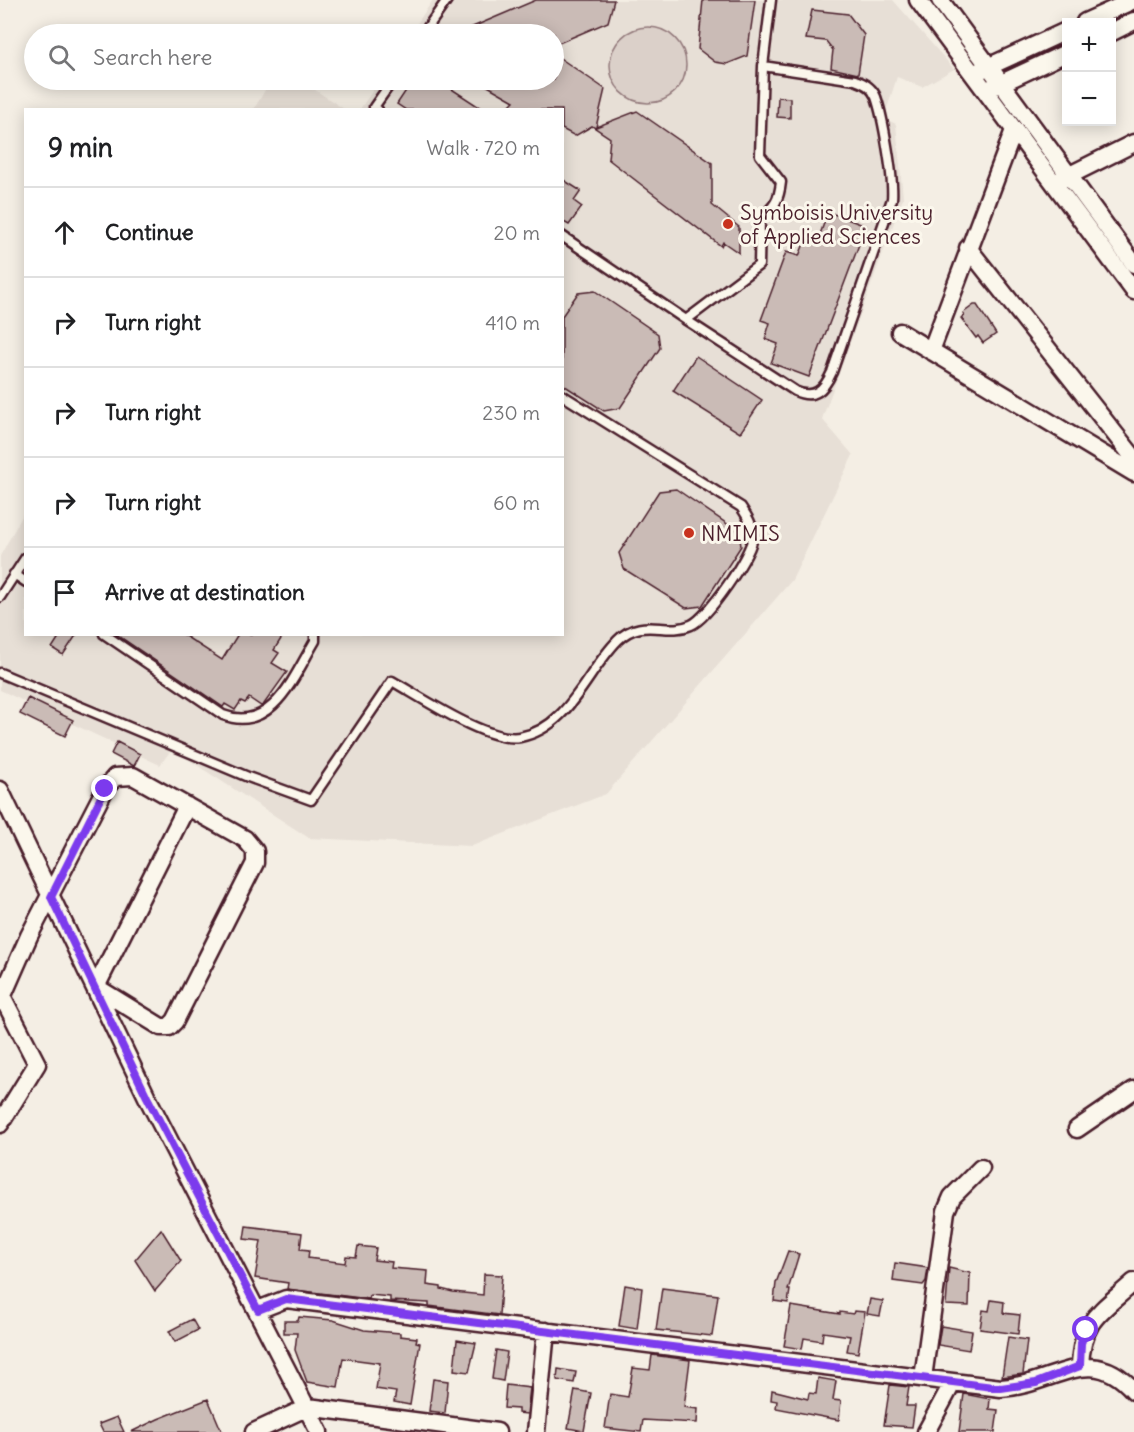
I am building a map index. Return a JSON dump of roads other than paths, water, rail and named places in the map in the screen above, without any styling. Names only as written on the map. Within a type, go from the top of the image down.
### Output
[{"type":"street","points":[[918,0],[980,70],[1061,179],[1128,261],[1134,291]]},
{"type":"street","points":[[940,0],[980,70]]},
{"type":"street","points":[[1094,18],[1134,0]]},
{"type":"street","points":[[1116,30],[1134,21]]},
{"type":"street","points":[[980,70],[1062,33]]},
{"type":"street","points":[[993,87],[1062,55]]},
{"type":"street","points":[[993,87],[1014,130],[1061,179]]},
{"type":"street","points":[[931,351],[1014,130]]},
{"type":"street","points":[[1061,179],[1134,142]]},
{"type":"street","points":[[969,248],[1132,453]]},
{"type":"street","points":[[900,332],[1134,473]]},
{"type":"street","points":[[0,1124],[38,1064],[1,999],[29,936],[105,789],[115,777],[133,776],[245,839],[255,851],[255,863],[175,1021],[169,1027],[161,1027],[96,987]]},
{"type":"street","points":[[0,790],[147,1097],[319,1432]]},
{"type":"street","points":[[96,987],[187,806]]},
{"type":"street","points":[[1077,1129],[1134,1090]]},
{"type":"street","points":[[923,1378],[946,1211],[952,1197],[981,1168]]},
{"type":"street","points":[[1080,1366],[1081,1343],[1090,1321],[1134,1282]]},
{"type":"street","points":[[258,1310],[286,1299],[1001,1388],[1021,1387],[1080,1366],[1100,1366],[1120,1375],[1134,1391]]},
{"type":"street","points":[[536,1432],[546,1331]]},
{"type":"street","points":[[926,1432],[953,1382]]},
{"type":"street","points":[[254,1432],[308,1407],[497,1432]]},
{"type":"lane","points":[[430,24],[447,0]]},
{"type":"lane","points":[[686,320],[759,265],[760,218],[774,207],[780,197],[781,182],[760,155],[763,66],[771,0]]},
{"type":"lane","points":[[564,237],[795,391],[805,396],[816,394],[825,386],[832,372],[892,199],[892,177],[876,96],[867,84],[855,80],[763,66]]},
{"type":"lane","points":[[375,108],[386,90]]},
{"type":"lane","points":[[0,673],[248,777],[311,800],[392,681],[483,732],[519,738],[554,724],[619,639],[637,627],[691,625],[704,616],[747,555],[753,537],[750,522],[741,507],[564,396]]},
{"type":"lane","points":[[0,597],[24,560]]},
{"type":"lane","points":[[14,574],[24,581]]},
{"type":"lane","points":[[107,636],[223,715],[236,720],[250,720],[271,708],[315,641],[315,636]]},
{"type":"place","name":"Symboisis University of Applied Sciences","points":[[728,224]]},
{"type":"place","name":"NMIMIS","points":[[689,533]]}]
